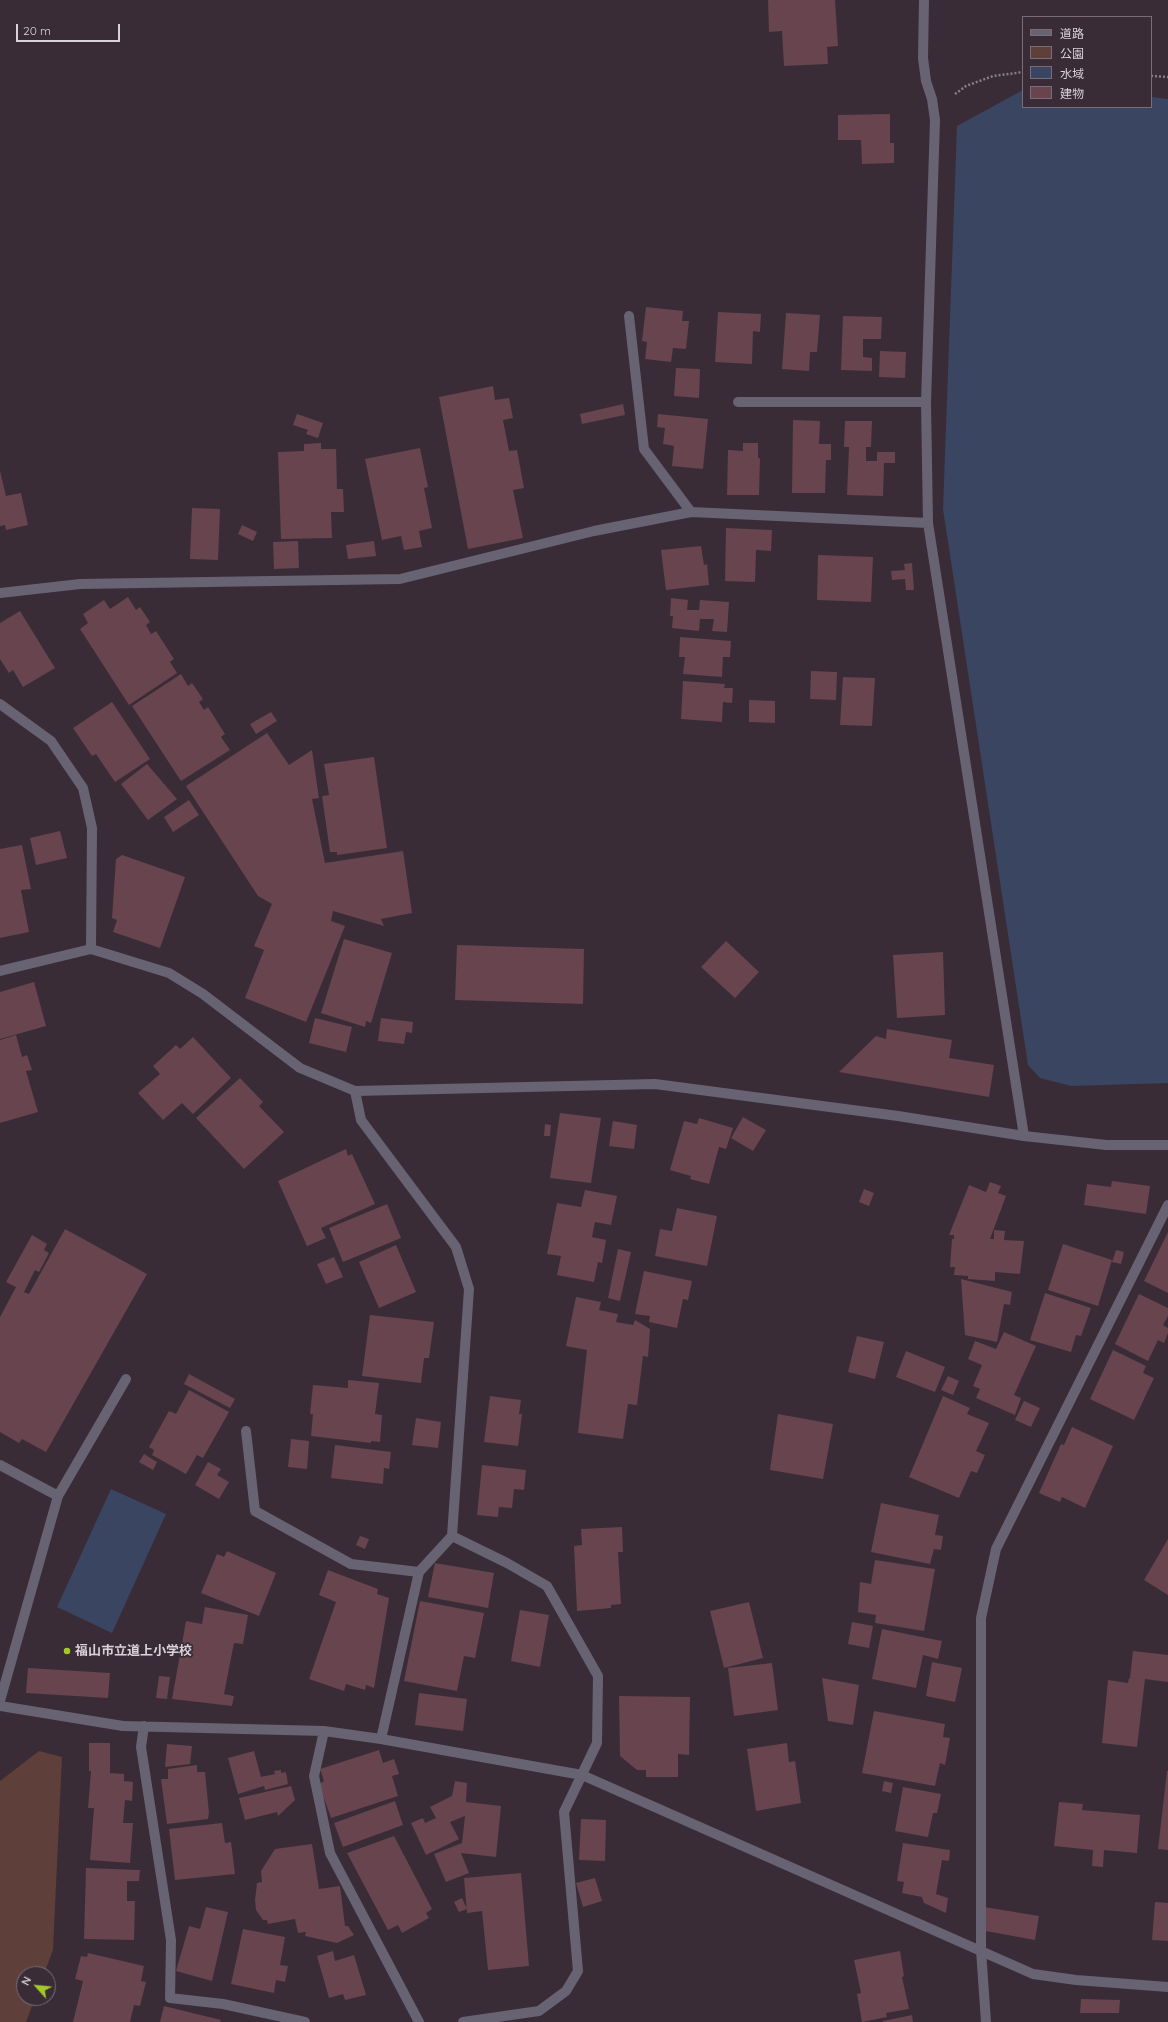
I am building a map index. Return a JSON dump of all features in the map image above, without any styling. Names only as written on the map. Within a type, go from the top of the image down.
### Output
[{"type":"street","points":[[924,0],[923,58],[926,81],[934,110],[926,402],[928,523],[1024,1136]]},
{"type":"street","points":[[629,316],[644,449],[691,512]]},
{"type":"street","points":[[738,402],[926,402]]},
{"type":"street","points":[[0,593],[80,584],[400,579],[594,531],[691,512],[928,523]]},
{"type":"street","points":[[0,704],[51,741],[83,788],[92,828],[91,949]]},
{"type":"street","points":[[0,971],[91,949],[169,973],[203,994],[300,1068],[355,1091],[655,1084],[890,1115],[1024,1136],[1106,1145],[1168,1145]]},
{"type":"street","points":[[355,1091],[361,1120],[456,1247],[468,1289],[452,1536],[419,1572],[381,1739]]},
{"type":"street","points":[[986,2022],[981,1950],[982,1618],[996,1549],[1168,1205]]},
{"type":"street","points":[[0,1701],[58,1496],[126,1379]]},
{"type":"street","points":[[246,1431],[255,1511],[351,1564],[419,1572]]},
{"type":"street","points":[[0,1465],[58,1496]]},
{"type":"street","points":[[452,1536],[507,1563],[547,1586],[598,1676],[597,1743],[564,1812],[578,1971],[566,1991],[540,2011],[463,2022]]},
{"type":"street","points":[[0,1706],[123,1726],[324,1731],[381,1739],[582,1775],[1033,1974],[1076,1980],[1168,1987]]},
{"type":"street","points":[[144,1726],[141,1746],[171,1940],[170,1998],[223,2004],[305,2022]]},
{"type":"street","points":[[324,1731],[314,1776],[330,1853],[420,2022]]},
{"type":"path","points":[[934,110],[966,86],[992,76],[1022,72]]},
{"type":"path","points":[[1152,76],[1168,77]]},
{"type":"green space","points":[[39,1751],[62,1757],[53,1950],[47,1966],[16,1966],[16,2006],[32,2006],[26,2022],[0,2022],[0,1781]]},
{"type":"water","points":[[1022,91],[1022,108],[1152,108],[1152,97],[1168,99],[1168,1083],[1071,1086],[1040,1078],[1028,1065],[943,509],[957,126]]},
{"type":"water","points":[[111,1489],[166,1514],[112,1633],[57,1607]]},
{"type":"building","points":[[768,0],[835,0],[838,46],[827,47],[828,64],[784,66],[782,31],[769,32]]},
{"type":"building","points":[[890,114],[890,143],[894,143],[894,163],[862,164],[861,140],[838,140],[838,115]]},
{"type":"building","points":[[646,307],[683,311],[682,321],[689,321],[686,349],[673,348],[671,362],[645,359],[647,342],[642,341]]},
{"type":"building","points":[[718,312],[761,314],[760,332],[753,331],[752,364],[715,362]]},
{"type":"building","points":[[786,313],[820,315],[817,352],[810,352],[809,371],[782,369]]},
{"type":"building","points":[[843,316],[882,317],[881,339],[863,339],[863,357],[872,358],[872,371],[841,370]]},
{"type":"building","points":[[880,351],[906,352],[905,378],[879,377]]},
{"type":"building","points":[[676,368],[700,369],[699,398],[674,396]]},
{"type":"building","points":[[493,386],[495,400],[509,398],[513,418],[503,420],[509,451],[517,450],[524,488],[513,490],[523,538],[468,549],[439,397]]},
{"type":"building","points":[[623,404],[625,415],[582,424],[580,414]]},
{"type":"building","points":[[297,414],[323,423],[318,438],[306,434],[308,430],[293,425]]},
{"type":"building","points":[[658,414],[708,419],[703,469],[672,466],[674,446],[663,444],[665,428],[657,427]]},
{"type":"building","points":[[793,420],[820,421],[819,444],[831,444],[831,460],[826,460],[825,493],[792,493]]},
{"type":"building","points":[[845,421],[872,421],[871,447],[866,447],[866,461],[877,461],[877,452],[895,452],[895,463],[884,463],[883,496],[847,495],[849,447],[844,447]]},
{"type":"building","points":[[321,443],[321,449],[336,449],[337,489],[343,489],[344,512],[331,512],[332,538],[281,539],[278,452],[304,451],[304,444]]},
{"type":"building","points":[[743,443],[758,443],[758,458],[760,458],[759,495],[727,495],[728,450],[743,451]]},
{"type":"building","points":[[420,448],[428,487],[424,488],[432,528],[419,531],[422,547],[404,550],[401,536],[382,540],[365,459]]},
{"type":"building","points":[[0,471],[6,496],[21,493],[28,525],[6,530],[5,525],[0,526]]},
{"type":"building","points":[[192,508],[220,509],[218,560],[190,559]]},
{"type":"building","points":[[242,525],[257,532],[253,541],[238,534]]},
{"type":"building","points":[[726,528],[772,530],[771,551],[756,550],[755,582],[725,581]]},
{"type":"building","points":[[298,541],[299,568],[274,569],[273,542]]},
{"type":"building","points":[[374,541],[376,556],[348,559],[346,545]]},
{"type":"building","points":[[701,546],[704,565],[707,564],[709,585],[666,590],[661,550]]},
{"type":"building","points":[[818,555],[873,557],[871,602],[817,600]]},
{"type":"building","points":[[912,563],[914,590],[906,590],[905,579],[892,580],[891,571],[905,570],[904,564]]},
{"type":"building","points":[[128,597],[136,610],[140,607],[150,622],[146,625],[151,634],[156,631],[174,659],[170,662],[177,673],[129,705],[80,629],[88,623],[83,614],[104,600],[110,609]]},
{"type":"building","points":[[671,598],[688,600],[687,610],[699,610],[700,600],[729,602],[727,632],[712,631],[714,619],[700,619],[699,631],[672,628],[673,616],[670,616]]},
{"type":"building","points":[[20,611],[55,668],[23,687],[13,670],[9,673],[0,659],[0,623]]},
{"type":"building","points":[[680,637],[731,641],[730,657],[723,657],[722,677],[683,674],[685,657],[679,657]]},
{"type":"building","points":[[811,671],[837,672],[836,700],[810,699]]},
{"type":"building","points":[[181,674],[188,686],[192,683],[203,699],[199,702],[204,710],[208,707],[225,734],[221,737],[230,750],[181,781],[132,706]]},
{"type":"building","points":[[843,677],[875,678],[872,726],[840,725]]},
{"type":"building","points":[[683,681],[725,684],[724,688],[733,688],[732,703],[723,702],[722,722],[681,719]]},
{"type":"building","points":[[749,700],[775,701],[775,723],[749,722]]},
{"type":"building","points":[[112,702],[150,759],[115,782],[96,754],[92,756],[73,728]]},
{"type":"building","points":[[271,712],[277,721],[256,734],[250,724]]},
{"type":"building","points":[[267,733],[289,765],[312,750],[319,798],[312,799],[325,863],[403,851],[412,913],[381,919],[384,926],[333,911],[331,921],[345,926],[306,1022],[245,998],[264,950],[254,946],[272,904],[258,896],[186,786]]},
{"type":"building","points":[[374,757],[387,848],[337,855],[337,852],[330,852],[322,796],[329,795],[324,764]]},
{"type":"building","points":[[147,764],[177,799],[148,820],[121,784]]},
{"type":"building","points":[[189,800],[199,815],[173,832],[164,817]]},
{"type":"building","points":[[60,831],[67,858],[36,865],[30,838]]},
{"type":"building","points":[[22,845],[31,889],[21,890],[29,932],[0,938],[0,849]]},
{"type":"building","points":[[122,855],[185,877],[160,948],[113,932],[117,920],[112,918],[116,859]]},
{"type":"building","points":[[344,939],[392,953],[371,1023],[366,1021],[365,1027],[321,1013]]},
{"type":"building","points":[[726,941],[759,972],[735,998],[701,967]]},
{"type":"building","points":[[457,945],[584,949],[583,1004],[455,1000]]},
{"type":"building","points":[[943,952],[945,1015],[897,1018],[893,955]]},
{"type":"building","points":[[34,982],[46,1026],[0,1039],[0,992]]},
{"type":"building","points":[[315,1018],[352,1027],[346,1052],[309,1043]]},
{"type":"building","points":[[381,1018],[413,1022],[412,1033],[406,1032],[404,1044],[378,1041]]},
{"type":"building","points":[[887,1029],[952,1040],[949,1058],[994,1065],[989,1097],[839,1072],[876,1036],[886,1039]]},
{"type":"building","points":[[16,1035],[22,1057],[27,1055],[32,1070],[26,1071],[38,1112],[0,1123],[0,1040]]},
{"type":"building","points":[[193,1037],[231,1078],[193,1114],[182,1103],[163,1120],[138,1093],[160,1074],[153,1066],[176,1045],[180,1049]]},
{"type":"building","points":[[240,1078],[263,1102],[259,1106],[284,1132],[244,1169],[196,1118]]},
{"type":"building","points":[[560,1113],[601,1118],[591,1183],[550,1178]]},
{"type":"building","points":[[743,1117],[766,1130],[753,1151],[731,1138]]},
{"type":"building","points":[[699,1118],[733,1128],[726,1149],[719,1147],[709,1184],[690,1179],[691,1176],[670,1170],[684,1121],[697,1124]]},
{"type":"building","points":[[613,1121],[637,1125],[634,1149],[609,1146]]},
{"type":"building","points":[[545,1124],[551,1125],[550,1136],[544,1136]]},
{"type":"building","points":[[346,1149],[348,1156],[352,1154],[375,1204],[321,1228],[326,1238],[307,1246],[278,1181]]},
{"type":"building","points":[[1112,1181],[1150,1186],[1146,1214],[1084,1205],[1087,1184],[1111,1187]]},
{"type":"building","points":[[990,1182],[1001,1186],[998,1193],[1006,1196],[990,1239],[994,1239],[994,1230],[1005,1231],[1004,1240],[1024,1241],[1020,1274],[995,1272],[995,1281],[968,1279],[968,1276],[954,1275],[955,1267],[950,1267],[952,1239],[954,1239],[954,1235],[949,1235],[969,1185],[986,1192]]},
{"type":"building","points":[[864,1189],[874,1193],[869,1206],[859,1202]]},
{"type":"building","points":[[585,1190],[617,1196],[611,1225],[595,1222],[592,1237],[606,1240],[602,1263],[598,1262],[594,1282],[557,1275],[561,1256],[547,1254],[557,1203],[581,1207]]},
{"type":"building","points":[[387,1204],[401,1238],[343,1262],[329,1228]]},
{"type":"building","points":[[677,1208],[717,1216],[707,1266],[655,1256],[660,1229],[672,1231]]},
{"type":"building","points":[[65,1229],[147,1274],[46,1452],[22,1439],[19,1443],[0,1432],[0,1317],[16,1287],[6,1282],[32,1235],[47,1244],[44,1250],[49,1253],[39,1272],[35,1270],[24,1292],[29,1294]]},
{"type":"building","points":[[1168,1232],[1168,1293],[1144,1281]]},
{"type":"building","points":[[1063,1244],[1112,1260],[1098,1306],[1048,1290]]},
{"type":"building","points":[[396,1245],[416,1292],[379,1308],[359,1262]]},
{"type":"building","points":[[618,1249],[631,1252],[620,1301],[608,1298]]},
{"type":"building","points":[[1116,1250],[1124,1252],[1121,1264],[1112,1262]]},
{"type":"building","points":[[334,1257],[343,1277],[326,1284],[317,1264]]},
{"type":"building","points":[[644,1271],[692,1281],[688,1300],[683,1299],[677,1328],[649,1322],[650,1316],[635,1314]]},
{"type":"building","points":[[961,1279],[1012,1292],[1010,1305],[1004,1304],[997,1342],[965,1335]]},
{"type":"building","points":[[1045,1293],[1091,1308],[1081,1336],[1076,1335],[1071,1352],[1030,1340]]},
{"type":"building","points":[[1139,1294],[1168,1308],[1168,1316],[1163,1325],[1168,1328],[1168,1333],[1164,1343],[1158,1340],[1148,1361],[1115,1344]]},
{"type":"building","points":[[576,1297],[601,1302],[599,1310],[618,1314],[616,1322],[633,1325],[635,1320],[650,1329],[648,1357],[643,1356],[637,1405],[628,1404],[623,1439],[578,1433],[587,1350],[566,1346]]},
{"type":"building","points":[[370,1315],[434,1322],[429,1358],[424,1358],[421,1383],[362,1376]]},
{"type":"building","points":[[1004,1332],[1036,1346],[1014,1395],[1021,1398],[1015,1415],[976,1398],[980,1389],[973,1386],[982,1365],[968,1359],[975,1341],[996,1349]]},
{"type":"building","points":[[857,1336],[884,1342],[875,1379],[848,1372]]},
{"type":"building","points":[[1113,1350],[1146,1366],[1143,1373],[1154,1378],[1134,1420],[1090,1399]]},
{"type":"building","points":[[906,1351],[945,1367],[935,1392],[896,1377]]},
{"type":"building","points":[[189,1374],[235,1399],[230,1408],[184,1384]]},
{"type":"building","points":[[948,1376],[959,1381],[953,1395],[941,1390]]},
{"type":"building","points":[[348,1380],[379,1383],[375,1414],[382,1415],[380,1442],[371,1441],[371,1443],[311,1436],[313,1414],[310,1414],[313,1385],[348,1388]]},
{"type":"building","points":[[189,1390],[229,1412],[203,1458],[197,1455],[186,1474],[152,1455],[154,1450],[149,1447],[169,1411],[176,1414]]},
{"type":"building","points":[[490,1396],[521,1400],[519,1414],[522,1414],[518,1446],[484,1442]]},
{"type":"building","points":[[943,1396],[970,1408],[967,1414],[989,1423],[976,1451],[985,1455],[977,1473],[971,1471],[959,1498],[909,1477]]},
{"type":"building","points":[[1024,1401],[1040,1408],[1031,1427],[1015,1420]]},
{"type":"building","points":[[778,1414],[833,1424],[823,1479],[770,1470]]},
{"type":"building","points":[[416,1418],[441,1422],[438,1448],[412,1445]]},
{"type":"building","points":[[1072,1427],[1113,1446],[1085,1508],[1062,1497],[1060,1502],[1039,1493],[1061,1444],[1064,1445]]},
{"type":"building","points":[[291,1439],[309,1441],[307,1469],[288,1467]]},
{"type":"building","points":[[335,1445],[391,1452],[389,1469],[384,1468],[383,1484],[331,1478]]},
{"type":"building","points":[[144,1454],[157,1462],[153,1470],[139,1462]]},
{"type":"building","points":[[208,1462],[221,1469],[217,1475],[229,1482],[219,1499],[195,1485]]},
{"type":"building","points":[[482,1465],[526,1470],[524,1490],[514,1489],[512,1508],[499,1507],[498,1517],[477,1515]]},
{"type":"building","points":[[881,1503],[939,1515],[935,1535],[943,1536],[941,1550],[934,1549],[930,1564],[871,1552]]},
{"type":"building","points":[[622,1527],[623,1552],[618,1552],[621,1604],[611,1605],[611,1608],[577,1611],[574,1546],[582,1545],[581,1529]]},
{"type":"building","points":[[360,1536],[369,1539],[365,1549],[356,1545]]},
{"type":"building","points":[[1168,1539],[1168,1595],[1144,1580]]},
{"type":"building","points":[[227,1551],[276,1573],[259,1616],[201,1593],[217,1554],[224,1557]]},
{"type":"building","points":[[875,1560],[935,1569],[924,1631],[875,1623],[876,1615],[858,1612],[860,1582],[871,1584]]},
{"type":"building","points":[[435,1563],[494,1573],[488,1608],[428,1597]]},
{"type":"building","points":[[328,1570],[378,1589],[377,1594],[389,1598],[374,1688],[366,1685],[365,1690],[346,1684],[344,1691],[309,1679],[336,1602],[319,1595]]},
{"type":"building","points":[[420,1601],[484,1613],[475,1658],[464,1656],[457,1691],[404,1681]]},
{"type":"building","points":[[749,1602],[763,1658],[724,1668],[710,1611]]},
{"type":"building","points":[[205,1607],[248,1615],[243,1644],[234,1643],[224,1694],[234,1696],[232,1706],[172,1699],[186,1621],[202,1624]]},
{"type":"building","points":[[520,1610],[549,1615],[540,1667],[511,1661]]},
{"type":"building","points":[[852,1622],[873,1626],[869,1648],[848,1644]]},
{"type":"building","points":[[882,1629],[942,1641],[938,1659],[923,1655],[916,1688],[872,1679]]},
{"type":"building","points":[[1133,1651],[1168,1655],[1168,1682],[1145,1679],[1137,1747],[1102,1743],[1108,1680],[1128,1683],[1129,1678],[1139,1679],[1130,1678]]},
{"type":"building","points":[[932,1662],[962,1668],[955,1702],[926,1696]]},
{"type":"building","points":[[772,1663],[778,1710],[734,1716],[728,1668]]},
{"type":"building","points":[[28,1668],[110,1673],[108,1698],[26,1693]]},
{"type":"building","points":[[159,1676],[170,1677],[167,1699],[156,1698]]},
{"type":"building","points":[[822,1678],[859,1685],[853,1725],[828,1721]]},
{"type":"building","points":[[419,1693],[467,1699],[463,1731],[415,1725]]},
{"type":"building","points":[[619,1696],[690,1697],[689,1755],[678,1754],[678,1777],[646,1777],[646,1770],[637,1770],[620,1756]]},
{"type":"building","points":[[874,1711],[945,1724],[943,1737],[950,1738],[945,1765],[940,1763],[935,1786],[862,1773]]},
{"type":"building","points":[[89,1743],[110,1743],[110,1773],[124,1774],[124,1781],[133,1782],[132,1801],[125,1800],[123,1823],[133,1823],[130,1863],[90,1860],[94,1808],[88,1808],[91,1771],[89,1771]]},
{"type":"building","points":[[787,1743],[789,1762],[795,1761],[801,1803],[756,1811],[747,1749]]},
{"type":"building","points":[[167,1744],[192,1746],[190,1764],[165,1767]]},
{"type":"building","points":[[379,1750],[383,1763],[394,1759],[399,1774],[392,1776],[398,1796],[331,1818],[319,1784],[324,1781],[320,1769]]},
{"type":"building","points":[[254,1751],[261,1777],[275,1774],[274,1771],[281,1770],[281,1773],[286,1772],[288,1784],[265,1790],[264,1786],[238,1794],[228,1758]]},
{"type":"building","points":[[197,1765],[197,1772],[205,1772],[209,1813],[208,1819],[167,1824],[161,1779],[168,1779],[168,1769]]},
{"type":"building","points":[[1168,1771],[1168,1850],[1158,1849]]},
{"type":"building","points":[[455,1781],[467,1783],[466,1802],[501,1806],[496,1857],[461,1853],[469,1873],[446,1882],[434,1854],[462,1843],[465,1816],[450,1822],[459,1839],[426,1855],[411,1823],[423,1818],[425,1823],[436,1818],[430,1807],[452,1796]]},
{"type":"building","points":[[884,1781],[893,1783],[891,1793],[882,1791]]},
{"type":"building","points":[[291,1786],[295,1800],[278,1816],[277,1812],[245,1820],[239,1798]]},
{"type":"building","points":[[903,1787],[941,1794],[937,1813],[933,1813],[928,1837],[895,1831]]},
{"type":"building","points":[[395,1801],[403,1825],[343,1847],[334,1823]]},
{"type":"building","points":[[1059,1802],[1083,1804],[1082,1810],[1140,1815],[1137,1853],[1104,1850],[1103,1867],[1092,1866],[1093,1850],[1054,1846]]},
{"type":"building","points":[[581,1819],[606,1820],[605,1861],[579,1860]]},
{"type":"building","points":[[222,1823],[225,1843],[231,1842],[235,1874],[175,1880],[169,1829]]},
{"type":"building","points":[[394,1836],[432,1909],[426,1913],[429,1918],[402,1933],[398,1925],[388,1930],[347,1853]]},
{"type":"building","points":[[903,1843],[950,1850],[949,1861],[942,1860],[936,1894],[948,1898],[946,1913],[924,1903],[922,1897],[902,1893],[904,1882],[897,1881]]},
{"type":"building","points":[[312,1844],[319,1889],[340,1886],[345,1926],[348,1926],[354,1935],[337,1943],[305,1936],[306,1932],[298,1933],[295,1919],[268,1924],[267,1920],[263,1920],[256,1910],[255,1900],[257,1883],[262,1882],[261,1871],[275,1849]]},
{"type":"building","points":[[86,1868],[140,1870],[139,1881],[127,1881],[127,1901],[135,1901],[134,1940],[84,1939]]},
{"type":"building","points":[[521,1873],[529,1966],[488,1970],[482,1911],[467,1913],[464,1878]]},
{"type":"building","points":[[595,1878],[602,1901],[583,1907],[576,1883]]},
{"type":"building","points":[[462,1898],[467,1909],[459,1912],[454,1902]]},
{"type":"building","points":[[1155,1902],[1168,1903],[1168,1941],[1152,1940]]},
{"type":"building","points":[[206,1907],[228,1912],[212,1981],[176,1971],[189,1926],[200,1929]]},
{"type":"building","points":[[984,1907],[1039,1916],[1035,1940],[980,1930]]},
{"type":"building","points":[[243,1929],[285,1937],[280,1965],[288,1966],[285,1982],[276,1980],[274,1993],[231,1984]]},
{"type":"building","points":[[333,1951],[335,1961],[354,1955],[366,1995],[345,2000],[343,1994],[329,1998],[317,1956]]},
{"type":"building","points":[[900,1951],[904,1976],[902,1977],[909,2009],[886,2013],[887,2017],[862,2022],[857,1994],[861,1993],[854,1960]]},
{"type":"building","points":[[88,1953],[144,1966],[141,1981],[146,1982],[140,2006],[134,2005],[130,2022],[73,2022],[83,1981],[75,1979],[81,1956],[87,1957]]},
{"type":"building","points":[[1081,1999],[1120,2000],[1119,2013],[1080,2013]]},
{"type":"building","points":[[164,2006],[221,2020],[220,2022],[160,2022]]},
{"type":"building","points":[[912,2015],[913,2022],[883,2022],[883,2021]]},
{"type":"place","name":"福山市立道上小学校","points":[[67,1651]]}]
